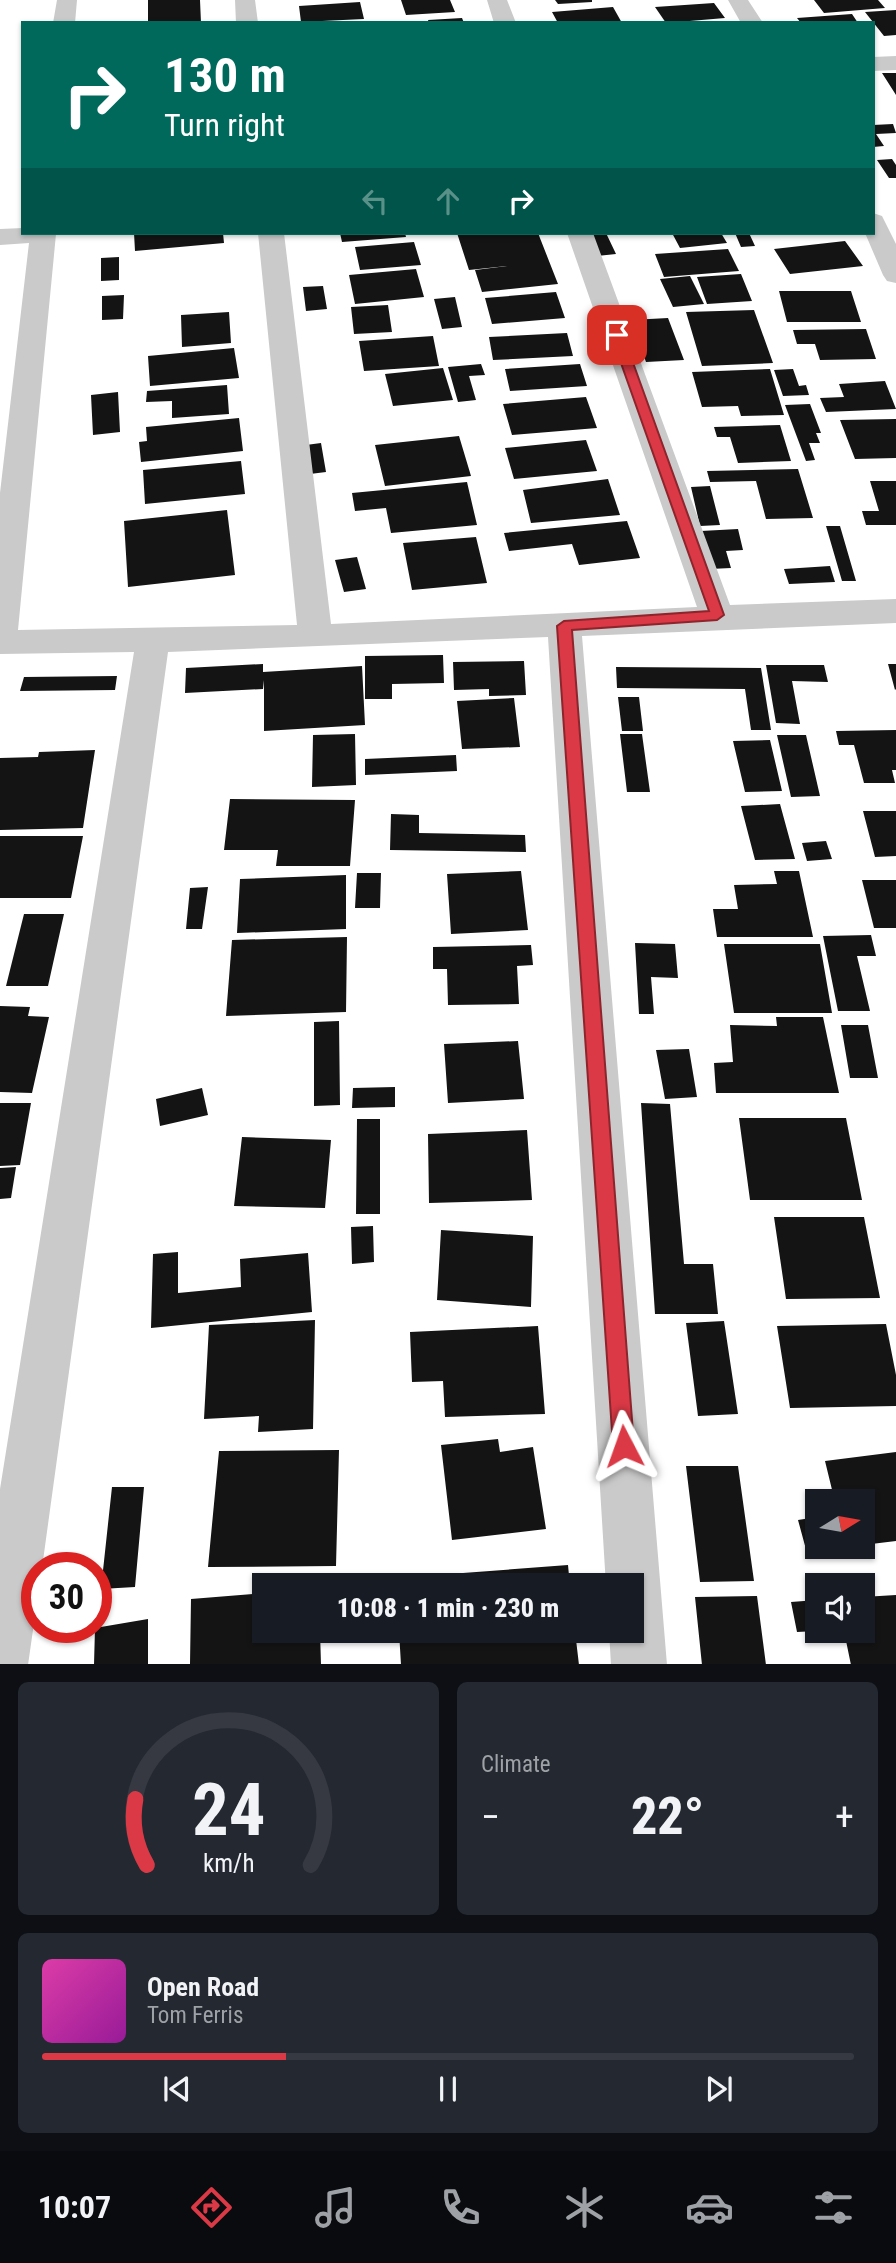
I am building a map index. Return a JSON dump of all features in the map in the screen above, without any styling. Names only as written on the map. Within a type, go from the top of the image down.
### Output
[{"type":"street","points":[[64,21],[67,0]]},
{"type":"street","points":[[245,0],[247,21]]},
{"type":"street","points":[[497,0],[504,21]]},
{"type":"street","points":[[738,0],[751,21]]},
{"type":"street","points":[[875,64],[896,62]]},
{"type":"street","points":[[875,226],[896,275]]},
{"type":"street","points":[[0,237],[22,235]]},
{"type":"street","points":[[43,235],[0,642],[315,636],[564,626],[717,615],[896,611]]},
{"type":"street","points":[[271,235],[315,636]]},
{"type":"street","points":[[581,235],[717,615]]},
{"type":"street","points":[[564,626],[639,1664]]},
{"type":"street","points":[[0,1664],[153,639]]},
{"type":"building","points":[[148,0],[200,0],[201,21],[148,21]]},
{"type":"building","points":[[401,0],[450,0],[455,12],[406,15]]},
{"type":"building","points":[[555,0],[592,0],[592,2],[558,4]]},
{"type":"building","points":[[814,0],[878,0],[885,8],[824,13]]},
{"type":"building","points":[[360,2],[364,19],[301,21],[299,6]]},
{"type":"building","points":[[714,3],[725,18],[665,21],[655,7]]},
{"type":"building","points":[[613,7],[621,21],[557,21],[552,12]]},
{"type":"building","points":[[896,10],[896,35],[884,36],[875,21],[865,12]]},
{"type":"building","points":[[852,14],[857,21],[799,21],[797,18]]},
{"type":"building","points":[[462,18],[463,21],[428,21]]},
{"type":"building","points":[[882,73],[896,73],[896,95]]},
{"type":"building","points":[[893,124],[896,133],[876,134],[884,146],[875,147],[875,125]]},
{"type":"building","points":[[892,159],[896,165],[896,178],[889,178],[877,160]]},
{"type":"building","points":[[134,235],[223,235],[224,243],[135,251]]},
{"type":"building","points":[[340,235],[406,237],[342,242]]},
{"type":"building","points":[[458,235],[539,235],[558,284],[482,292],[475,270],[507,266],[469,270]]},
{"type":"building","points":[[589,235],[607,235],[616,254],[597,256]]},
{"type":"building","points":[[673,235],[722,235],[727,243],[680,248]]},
{"type":"building","points":[[736,235],[750,235],[755,246],[741,247]]},
{"type":"building","points":[[845,241],[863,266],[790,274],[774,249]]},
{"type":"building","points":[[414,242],[421,265],[360,270],[355,247]]},
{"type":"building","points":[[728,249],[739,271],[664,277],[655,254]]},
{"type":"building","points":[[119,257],[119,280],[101,281],[101,258]]},
{"type":"building","points":[[416,269],[424,297],[355,304],[349,275]]},
{"type":"building","points":[[741,274],[752,301],[707,304],[697,277]]},
{"type":"building","points":[[690,276],[704,304],[673,307],[660,279]]},
{"type":"building","points":[[323,286],[327,309],[306,311],[303,287]]},
{"type":"building","points":[[779,291],[851,291],[861,322],[787,322]]},
{"type":"building","points":[[556,292],[565,318],[492,324],[485,298]]},
{"type":"building","points":[[124,295],[123,319],[102,320],[102,296]]},
{"type":"building","points":[[455,297],[462,327],[442,329],[434,299]]},
{"type":"building","points":[[388,305],[392,332],[354,334],[351,307]]},
{"type":"building","points":[[754,310],[773,363],[702,366],[686,312]]},
{"type":"building","points":[[229,312],[231,343],[182,347],[181,315]]},
{"type":"building","points":[[668,318],[684,360],[646,362],[631,320]]},
{"type":"building","points":[[866,329],[876,359],[820,360],[815,344],[797,344],[793,330]]},
{"type":"building","points":[[567,333],[573,356],[493,360],[489,337]]},
{"type":"building","points":[[433,336],[439,366],[364,371],[359,341]]},
{"type":"building","points":[[234,348],[239,378],[150,386],[148,356]]},
{"type":"building","points":[[481,364],[485,375],[469,376],[476,400],[458,402],[448,367]]},
{"type":"building","points":[[580,364],[587,386],[510,391],[505,369]]},
{"type":"building","points":[[443,368],[453,400],[393,406],[385,374]]},
{"type":"building","points":[[770,369],[784,415],[741,416],[738,406],[702,407],[692,372]]},
{"type":"building","points":[[793,369],[799,386],[806,385],[809,395],[783,396],[774,370]]},
{"type":"building","points":[[885,381],[896,409],[826,412],[820,398],[844,397],[839,384]]},
{"type":"building","points":[[227,385],[229,414],[172,418],[172,401],[146,402],[147,391]]},
{"type":"building","points":[[118,392],[120,432],[93,435],[91,395]]},
{"type":"building","points":[[586,397],[597,428],[512,435],[503,404]]},
{"type":"building","points":[[810,404],[821,433],[816,433],[820,443],[809,443],[815,460],[806,461],[785,405]]},
{"type":"building","points":[[239,418],[243,451],[141,462],[139,442],[147,441],[146,427]]},
{"type":"building","points":[[896,419],[896,458],[855,459],[840,420]]},
{"type":"building","points":[[780,425],[791,461],[738,463],[730,437],[717,437],[714,427]]},
{"type":"building","points":[[459,436],[471,476],[385,486],[375,445]]},
{"type":"building","points":[[586,440],[597,471],[514,479],[505,448]]},
{"type":"building","points":[[321,443],[326,472],[310,474],[306,445]]},
{"type":"building","points":[[241,461],[245,494],[145,504],[143,470]]},
{"type":"building","points":[[798,469],[813,518],[766,519],[756,481],[710,482],[707,471]]},
{"type":"building","points":[[608,479],[620,515],[531,523],[523,490]]},
{"type":"building","points":[[870,481],[896,481],[896,525],[866,525],[862,511],[879,511]]},
{"type":"building","points":[[467,482],[477,525],[391,533],[386,508],[355,511],[352,493]]},
{"type":"building","points":[[710,486],[720,525],[700,526],[691,487]]},
{"type":"building","points":[[227,510],[235,575],[128,587],[124,521]]},
{"type":"building","points":[[627,521],[640,558],[579,565],[572,544],[509,551],[504,533]]},
{"type":"building","points":[[826,526],[840,526],[856,581],[842,581]]},
{"type":"building","points":[[738,529],[743,550],[726,551],[731,568],[710,569],[701,531]]},
{"type":"building","points":[[476,537],[487,583],[412,590],[403,543]]},
{"type":"building","points":[[357,557],[366,589],[344,592],[335,560]]},
{"type":"building","points":[[830,566],[835,582],[789,584],[784,569]]},
{"type":"building","points":[[443,655],[444,683],[392,684],[392,699],[365,699],[365,656]]},
{"type":"building","points":[[524,661],[526,695],[489,696],[489,689],[454,690],[453,662]]},
{"type":"building","points":[[263,664],[263,672],[362,666],[365,725],[264,731],[264,680],[263,689],[185,693],[186,668]]},
{"type":"building","points":[[888,664],[896,664],[895,690]]},
{"type":"building","points":[[766,665],[824,665],[828,682],[792,681],[800,724],[776,723]]},
{"type":"building","points":[[616,667],[761,668],[771,730],[751,730],[745,689],[617,688]]},
{"type":"building","points":[[117,676],[115,690],[20,691],[24,677]]},
{"type":"building","points":[[618,697],[639,697],[643,731],[622,731]]},
{"type":"building","points":[[514,698],[520,747],[462,749],[457,701]]},
{"type":"building","points":[[896,730],[896,770],[892,770],[895,783],[864,783],[854,745],[839,745],[836,731]]},
{"type":"building","points":[[355,734],[356,785],[312,787],[313,735]]},
{"type":"building","points":[[620,734],[642,734],[650,792],[627,792]]},
{"type":"building","points":[[777,735],[806,735],[820,796],[791,797]]},
{"type":"building","points":[[770,740],[782,791],[745,792],[733,741]]},
{"type":"building","points":[[95,750],[83,828],[0,830],[0,758],[38,757],[39,752]]},
{"type":"building","points":[[456,755],[457,771],[365,775],[365,759]]},
{"type":"building","points":[[230,799],[355,800],[350,866],[276,866],[278,850],[224,850]]},
{"type":"building","points":[[780,804],[795,859],[755,860],[741,806]]},
{"type":"building","points":[[863,811],[896,811],[896,856],[875,857]]},
{"type":"building","points":[[391,814],[419,815],[419,833],[525,835],[526,852],[390,850]]},
{"type":"building","points":[[0,836],[83,836],[71,898],[0,898]]},
{"type":"building","points":[[826,841],[832,859],[807,861],[802,843]]},
{"type":"building","points":[[521,871],[528,930],[451,934],[447,874]]},
{"type":"building","points":[[774,871],[799,871],[813,937],[717,937],[713,909],[738,909],[734,885],[777,884]]},
{"type":"building","points":[[357,873],[381,873],[380,908],[355,908]]},
{"type":"building","points":[[346,875],[346,929],[237,933],[240,879]]},
{"type":"building","points":[[862,880],[896,880],[896,928],[874,928]]},
{"type":"building","points":[[208,887],[202,929],[186,929],[190,888]]},
{"type":"building","points":[[24,914],[64,914],[48,986],[6,986]]},
{"type":"building","points":[[871,935],[876,956],[857,956],[870,1011],[838,1011],[823,936]]},
{"type":"building","points":[[347,937],[346,1012],[226,1016],[232,940]]},
{"type":"building","points":[[635,943],[675,944],[678,978],[651,977],[654,1014],[639,1014]]},
{"type":"building","points":[[724,944],[820,944],[832,1013],[734,1013]]},
{"type":"building","points":[[531,945],[533,965],[517,966],[519,1004],[448,1005],[447,969],[433,969],[433,947]]},
{"type":"building","points":[[0,1006],[30,1007],[28,1016],[49,1017],[32,1093],[0,1092]]},
{"type":"building","points":[[776,1017],[823,1017],[839,1093],[716,1093],[714,1063],[733,1062],[730,1025],[777,1026]]},
{"type":"building","points":[[339,1021],[340,1105],[314,1106],[314,1022]]},
{"type":"building","points":[[841,1025],[868,1025],[878,1078],[850,1078]]},
{"type":"building","points":[[518,1041],[524,1099],[448,1103],[444,1044]]},
{"type":"building","points":[[689,1049],[697,1097],[665,1099],[656,1050]]},
{"type":"building","points":[[395,1087],[395,1107],[352,1108],[353,1088]]},
{"type":"building","points":[[202,1088],[208,1115],[160,1126],[156,1099]]},
{"type":"building","points":[[0,1103],[31,1103],[20,1165],[0,1166]]},
{"type":"building","points":[[641,1103],[670,1104],[684,1264],[713,1264],[718,1314],[655,1314]]},
{"type":"building","points":[[739,1118],[846,1118],[862,1200],[750,1200]]},
{"type":"building","points":[[357,1119],[380,1119],[380,1214],[356,1214]]},
{"type":"building","points":[[527,1130],[532,1200],[429,1203],[428,1134]]},
{"type":"building","points":[[242,1137],[331,1140],[325,1208],[234,1206]]},
{"type":"building","points":[[16,1167],[11,1198],[0,1199],[0,1168]]},
{"type":"building","points":[[774,1217],[864,1217],[880,1298],[786,1299]]},
{"type":"building","points":[[373,1226],[374,1262],[352,1264],[351,1227]]},
{"type":"building","points":[[441,1230],[533,1236],[531,1307],[437,1300]]},
{"type":"building","points":[[178,1252],[178,1293],[241,1287],[240,1259],[308,1253],[312,1312],[151,1328],[153,1254]]},
{"type":"building","points":[[315,1320],[313,1429],[258,1432],[259,1416],[204,1419],[209,1325]]},
{"type":"building","points":[[724,1321],[738,1414],[698,1416],[686,1323]]},
{"type":"building","points":[[886,1324],[896,1375],[896,1406],[790,1408],[777,1326]]},
{"type":"building","points":[[538,1326],[545,1414],[445,1417],[443,1381],[412,1382],[410,1332]]},
{"type":"building","points":[[498,1439],[500,1452],[533,1447],[546,1529],[452,1540],[441,1445]]},
{"type":"building","points":[[339,1450],[336,1566],[208,1567],[219,1451]]},
{"type":"building","points":[[896,1452],[896,1541],[875,1544],[875,1489],[832,1489],[825,1461]]},
{"type":"building","points":[[686,1466],[738,1466],[754,1581],[700,1582]]},
{"type":"building","points":[[112,1487],[144,1487],[135,1587],[112,1588],[112,1552],[105,1552]]},
{"type":"building","points":[[805,1519],[805,1546],[798,1520]]},
{"type":"building","points":[[568,1565],[569,1573],[462,1573]]},
{"type":"building","points":[[252,1594],[252,1643],[320,1643],[321,1664],[190,1664],[191,1599]]},
{"type":"building","points":[[896,1595],[896,1664],[851,1664],[846,1643],[875,1643],[875,1596]]},
{"type":"building","points":[[757,1596],[766,1664],[702,1664],[695,1597]]},
{"type":"building","points":[[805,1601],[805,1632],[797,1632],[791,1602]]},
{"type":"building","points":[[148,1619],[148,1664],[94,1664],[95,1643],[112,1643],[112,1625]]},
{"type":"building","points":[[400,1643],[576,1643],[579,1664],[401,1664]]},
{"type":"route","points":[[617,335],[717,615],[564,626],[624,1446]]}]
